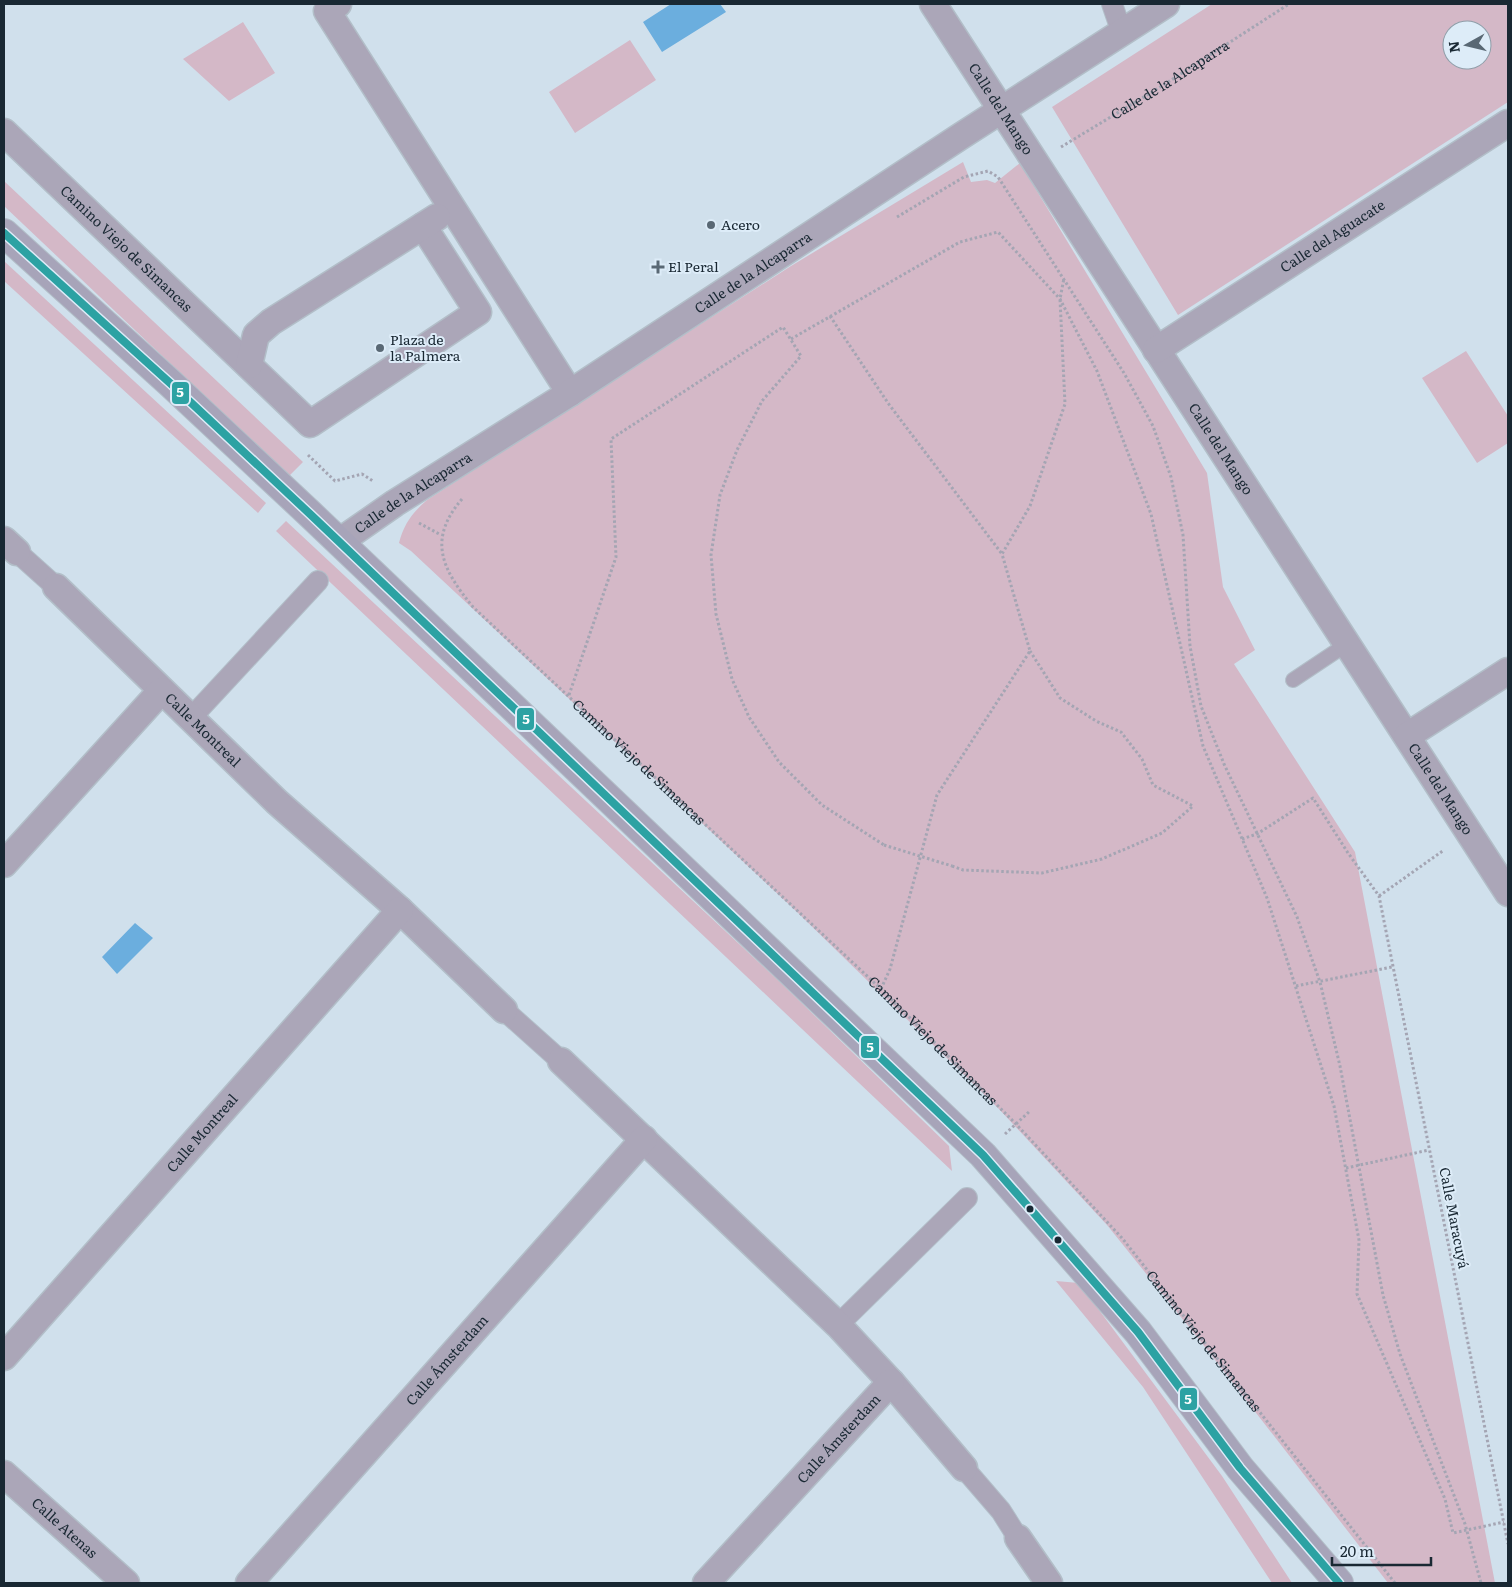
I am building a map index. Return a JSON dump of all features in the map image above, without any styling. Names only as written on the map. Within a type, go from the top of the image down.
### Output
[{"type":"main road","points":[[4,233],[170,383],[339,542],[983,1155],[1138,1332],[1240,1468],[1339,1583]]},
{"type":"street","name":"Calle del Mango","points":[[933,4],[1508,893]]},
{"type":"street","points":[[1112,4],[1122,34]]},
{"type":"street","name":"Calle de la Alcaparra","points":[[339,542],[395,503],[570,393],[1002,109],[1122,34],[1166,4]]},
{"type":"street","points":[[332,7],[450,208],[570,393]]},
{"type":"street","name":"Calle del Aguacate","points":[[1156,350],[1508,123]]},
{"type":"street","name":"Camino Viejo de Simancas","points":[[4,132],[310,424],[478,312],[423,226]]},
{"type":"street","points":[[249,365],[256,335],[271,322],[450,208]]},
{"type":"street","points":[[11,546],[48,579]]},
{"type":"street","name":"Calle Montreal","points":[[48,579],[277,802],[400,910],[511,1018]]},
{"type":"street","points":[[190,718],[318,581]]},
{"type":"street","points":[[1407,736],[1508,671]]},
{"type":"street","name":"Calle Montreal","points":[[4,864],[161,691]]},
{"type":"street","name":"Calle Montreal","points":[[4,1357],[400,910]]},
{"type":"street","name":"Calle Ámsterdam","points":[[511,1018],[561,1061],[838,1325],[891,1382],[964,1468],[1000,1511],[1018,1538]]},
{"type":"street","name":"Calle Ámsterdam","points":[[249,1583],[644,1139]]},
{"type":"street","points":[[838,1325],[967,1198]]},
{"type":"street","name":"Calle Ámsterdam","points":[[706,1583],[891,1382]]},
{"type":"street","name":"Calle Atenas","points":[[4,1474],[126,1583]]},
{"type":"street","points":[[1018,1538],[1049,1583]]},
{"type":"lane","points":[[1293,680],[1347,644]]},
{"type":"path","name":"Calle de la Alcaparra","points":[[1056,150],[1162,86],[1289,4]]},
{"type":"path","points":[[988,171],[1003,183],[1124,373],[1153,426],[1172,477],[1183,535],[1190,646],[1201,706],[1224,764],[1297,917],[1320,982],[1340,1066],[1383,1296],[1400,1354],[1466,1528],[1481,1583]]},
{"type":"path","points":[[790,339],[960,242],[998,232],[1060,299],[1097,371],[1151,514],[1202,746],[1267,898],[1334,1106],[1359,1240],[1357,1294],[1445,1499],[1453,1533],[1466,1528],[1504,1522]]},
{"type":"path","points":[[1002,554],[1030,506],[1065,404],[1060,299],[1064,278]]},
{"type":"path","points":[[569,695],[616,557],[611,439],[783,327],[801,356],[762,401],[736,450],[720,494],[711,555],[716,614],[732,679],[749,717],[779,762],[822,804],[884,845],[963,870],[1042,873],[1102,859],[1162,833],[1193,806],[1153,785],[1142,760],[1121,732],[1096,721],[1060,698],[1030,651],[1002,554],[888,403],[830,316]]},
{"type":"path","name":"Camino Viejo de Simancas","points":[[441,535],[443,558],[453,583],[473,607],[881,989],[1016,1124],[1122,1238],[1395,1583]]},
{"type":"path","points":[[881,989],[890,969],[937,795],[1030,651]]},
{"type":"path","points":[[1242,839],[1257,834],[1313,798],[1348,853],[1379,896],[1446,848]]},
{"type":"path","name":"Calle Maracuyá","points":[[1379,896],[1508,1544]]},
{"type":"path","points":[[1296,986],[1392,968]]},
{"type":"path","points":[[1000,1139],[1030,1111]]},
{"type":"path","points":[[1346,1168],[1429,1150]]},
{"type":"shaded area","points":[[1212,4],[1508,4],[1508,102],[1178,315],[1052,107]]},
{"type":"shaded area","points":[[243,22],[275,73],[229,101],[183,59]]},
{"type":"shaded area","points":[[630,40],[656,80],[575,133],[549,92]]},
{"type":"shaded area","points":[[963,162],[971,182],[987,180],[995,183],[1020,163],[1207,473],[1223,587],[1255,650],[1234,664],[1355,852],[1495,1583],[1388,1583],[1205,1347],[1107,1225],[999,1109],[795,910],[411,551],[399,543],[409,519],[427,500],[791,266]]},
{"type":"shaded area","points":[[4,181],[303,462],[289,476],[4,206]]},
{"type":"shaded area","points":[[4,261],[266,503],[258,513],[4,281]]},
{"type":"shaded area","points":[[1466,351],[1508,416],[1508,443],[1477,463],[1422,378]]},
{"type":"shaded area","points":[[286,521],[781,983],[949,1146],[952,1171],[276,531]]},
{"type":"shaded area","points":[[1056,1281],[1079,1283],[1222,1476],[1292,1583],[1272,1583],[1143,1387]]},
{"type":"water","points":[[671,4],[720,4],[726,12],[662,52],[643,22]]},
{"type":"water","points":[[135,923],[153,938],[117,974],[102,957]]},
{"type":"transit line","name":"5","points":[[4,233],[170,383],[310,514],[983,1155],[1138,1332],[1240,1468],[1339,1583]]},
{"type":"place","name":"Acero","points":[[711,225]]},
{"type":"place","name":"El Peral","points":[[658,267]]},
{"type":"place","name":"Plaza de la Palmera","points":[[380,348]]}]
